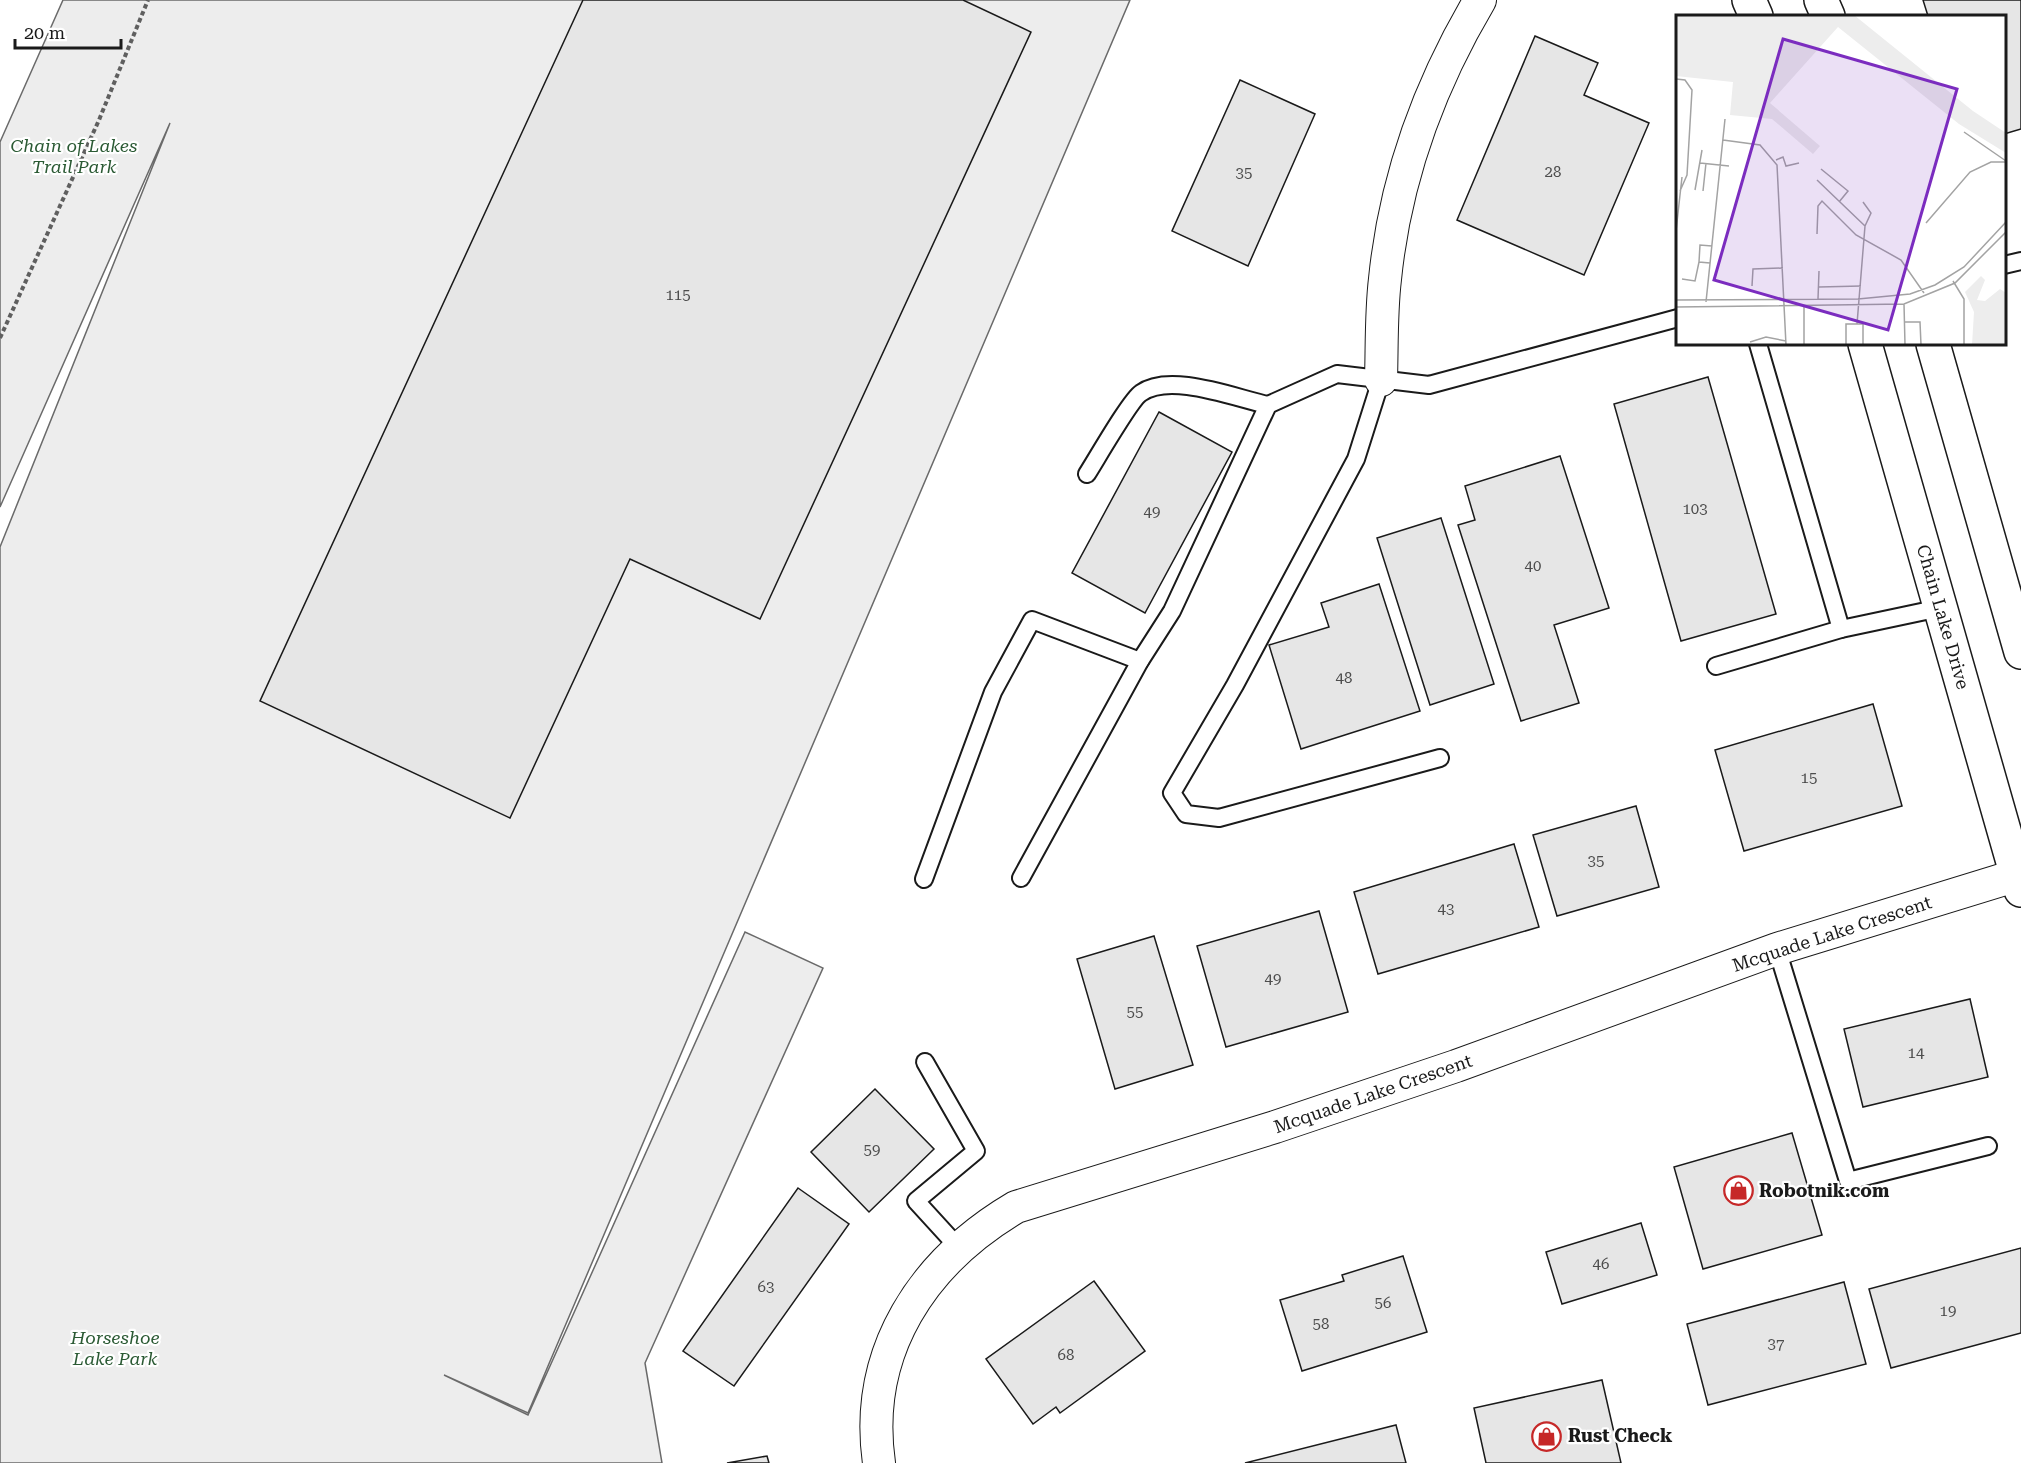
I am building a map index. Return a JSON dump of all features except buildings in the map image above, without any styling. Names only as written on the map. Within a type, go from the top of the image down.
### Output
[{"type":"street","points":[[1381,380],[1384,281],[1403,178],[1436,82],[1480,0]]},
{"type":"street","points":[[1749,0],[1756,15]]},
{"type":"street","points":[[1821,0],[1828,15]]},
{"type":"street","name":"Chain Lake Drive","points":[[1865,345],[2020,880]]},
{"type":"street","points":[[1933,345],[2021,652]]},
{"type":"street","name":"Mcquade Lake Crescent","points":[[879,1463],[877,1404],[882,1378],[894,1339],[913,1303],[936,1270],[958,1247],[986,1225],[1016,1207],[1275,1128],[1456,1066],[1777,949],[2020,880]]},
{"type":"lane","points":[[2006,265],[2021,261]]},
{"type":"lane","points":[[1087,474],[1140,393],[1157,386],[1178,384],[1268,405],[1337,374],[1429,385],[1676,318]]},
{"type":"lane","points":[[1758,345],[1841,629]]},
{"type":"lane","points":[[1381,380],[1356,459],[1235,686],[1172,792],[1186,814],[1219,819],[1440,758]]},
{"type":"lane","points":[[1021,878],[1140,661],[1172,611],[1268,405]]},
{"type":"lane","points":[[1716,666],[1841,629],[1940,608]]},
{"type":"lane","points":[[924,879],[993,692],[1032,620],[1140,661]]},
{"type":"lane","points":[[1777,949],[1848,1181],[1988,1146]]},
{"type":"lane","points":[[925,1062],[976,1150],[916,1201],[958,1247]]},
{"type":"path","points":[[0,338],[99,120],[148,0]]},
{"type":"shaded area","points":[[63,0],[1130,0],[528,1413],[444,1375],[528,1415],[745,932],[823,968],[645,1363],[662,1463],[0,1463],[0,547],[170,123],[0,507],[0,142]]},
{"type":"place","name":"Robotnik.com","points":[[1738,1191]]},
{"type":"place","name":"Rust Check","points":[[1547,1436]]},
{"type":"park label","name":"Chain of Lakes Trail Park","points":[[74,156]]},
{"type":"park label","name":"Horseshoe Lake Park","points":[[115,1348]]}]
